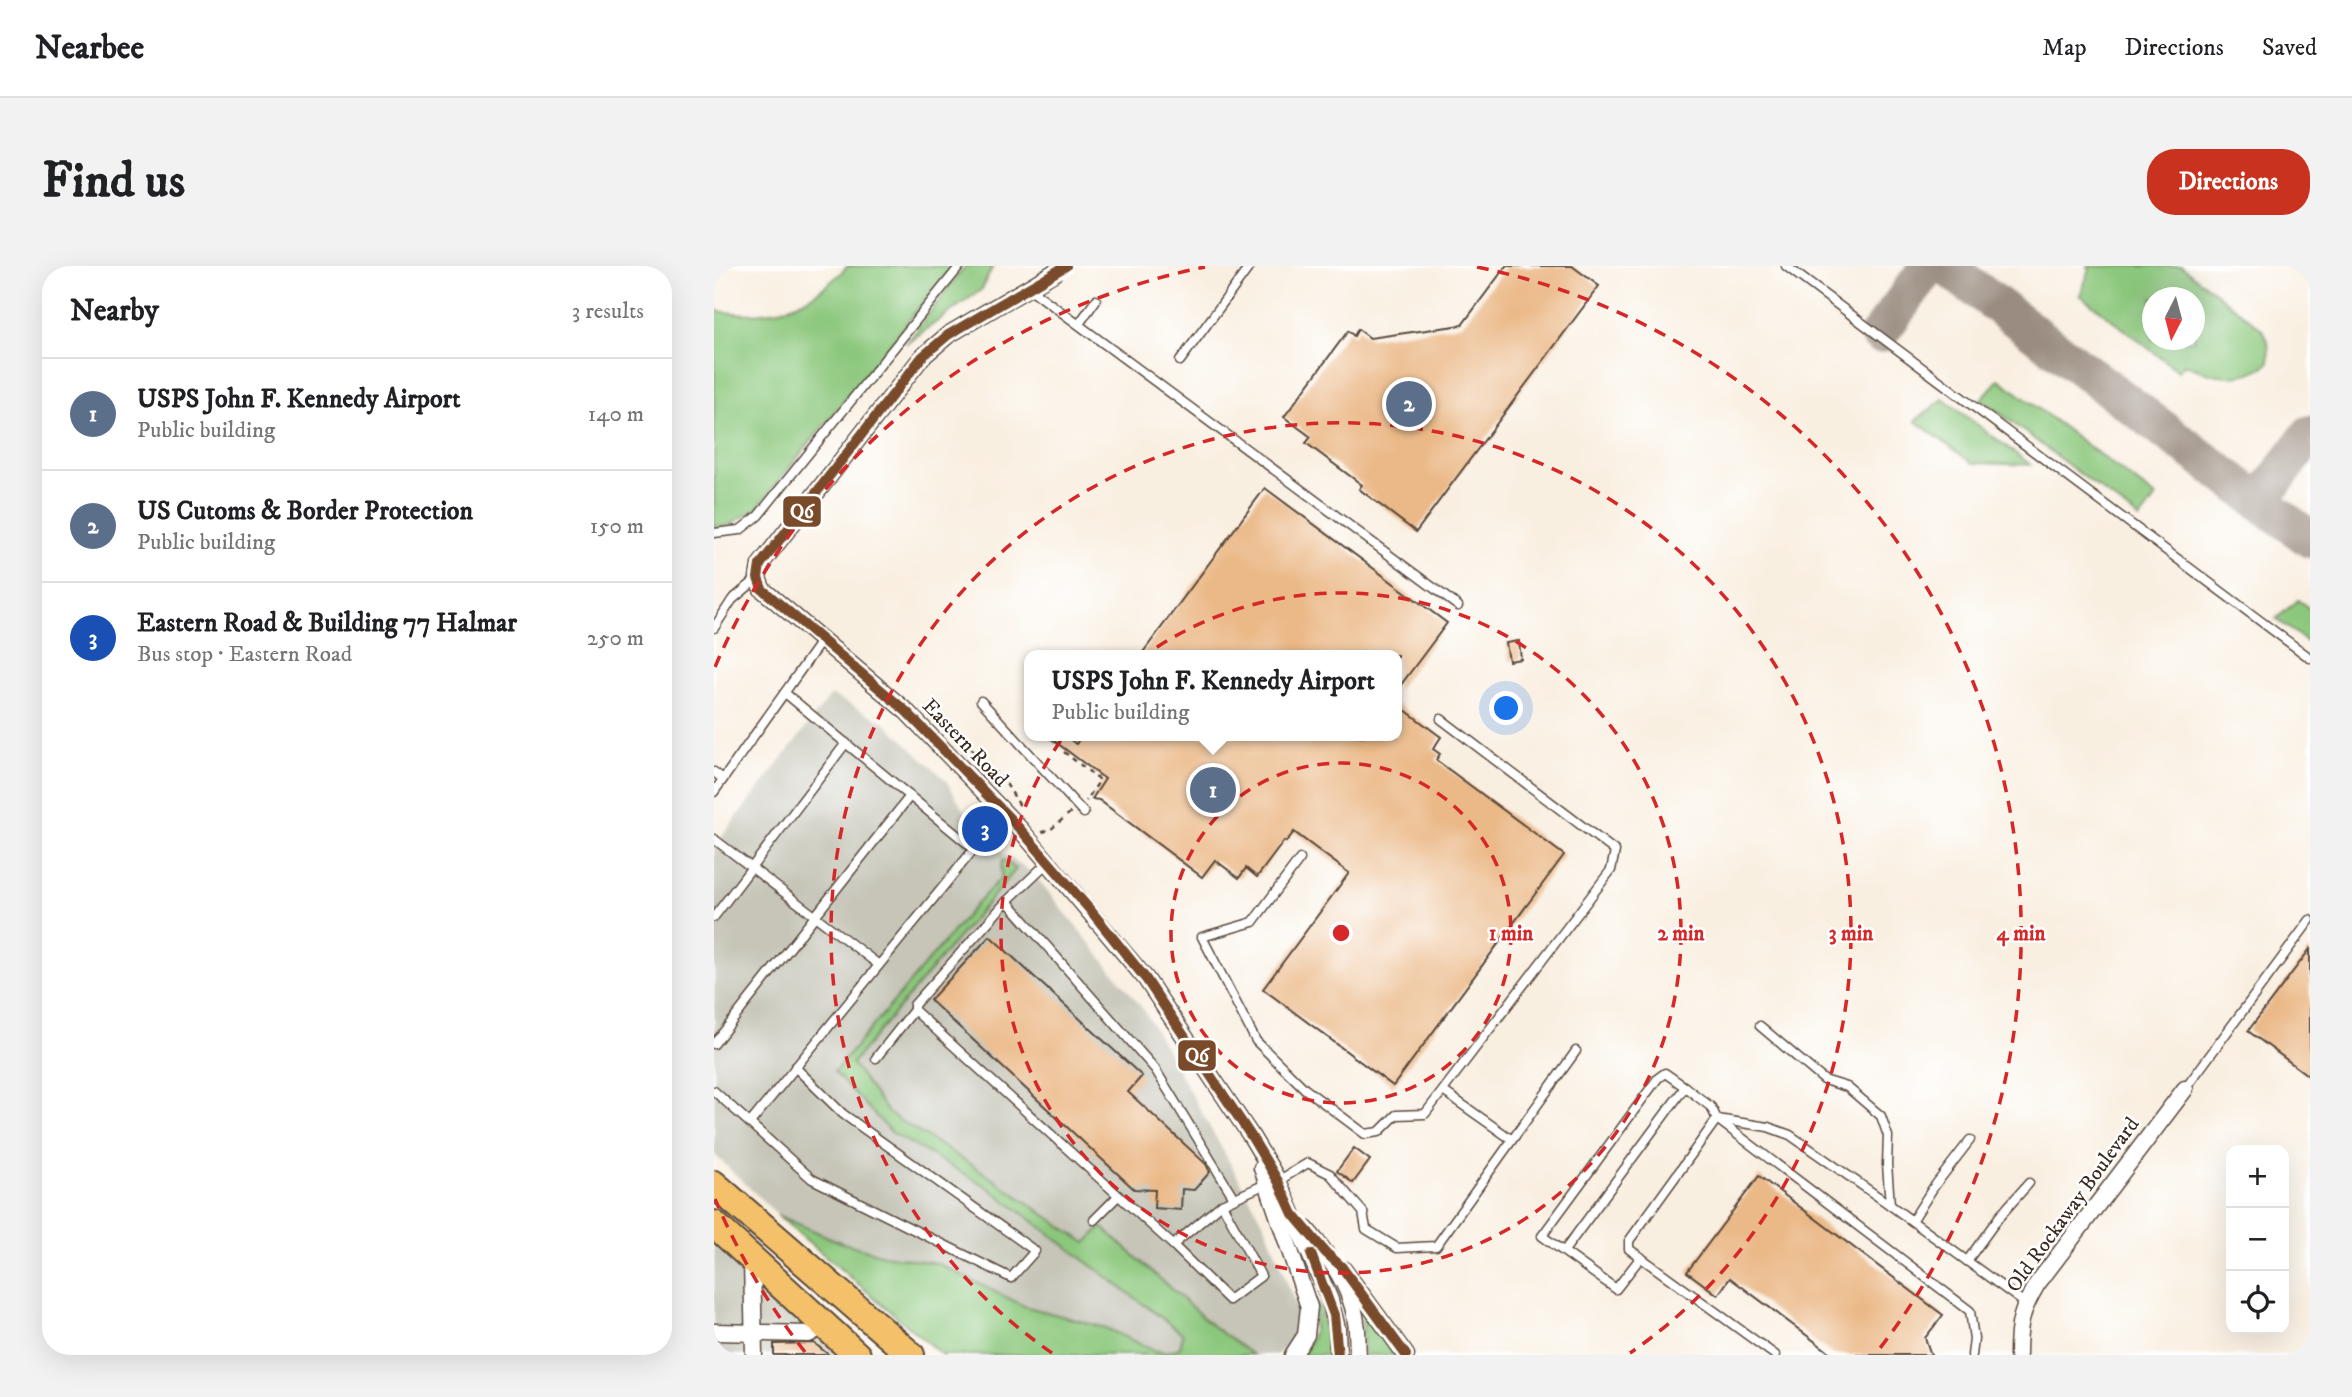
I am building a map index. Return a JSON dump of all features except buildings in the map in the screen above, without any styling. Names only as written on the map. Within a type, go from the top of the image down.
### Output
[{"type":"highway","points":[[714,1184],[911,1355]]},
{"type":"highway","points":[[714,1224],[857,1355]]},
{"type":"street","points":[[758,578],[761,565],[922,357],[948,335],[1061,269]]},
{"type":"street","name":"Eastern Road","points":[[758,578],[762,589],[907,712],[1020,829],[1146,979],[1251,1136],[1273,1182],[1293,1214],[1326,1253],[1350,1301],[1356,1320],[1358,1355]]},
{"type":"street","name":"Old Rockaway Boulevard","points":[[2018,1355],[2022,1310],[2037,1284],[2185,1088]]},
{"type":"street","points":[[1273,1182],[1309,1307],[1306,1335],[1293,1355]]},
{"type":"street","name":"Eastern Road","points":[[1293,1214],[1330,1300],[1337,1328],[1338,1355]]},
{"type":"street","points":[[1326,1253],[1346,1271],[1406,1355]]},
{"type":"street","points":[[752,1259],[754,1355]]},
{"type":"street","points":[[714,1332],[810,1334],[824,1325]]},
{"type":"lane","points":[[714,533],[740,530],[758,516],[960,266]]},
{"type":"lane","points":[[1180,361],[1250,266]]},
{"type":"lane","points":[[1786,266],[2310,658]]},
{"type":"lane","points":[[1029,288],[1458,606]]},
{"type":"lane","points":[[1079,324],[1096,300]]},
{"type":"lane","points":[[714,628],[732,600],[758,578]]},
{"type":"lane","points":[[714,792],[822,640]]},
{"type":"lane","points":[[750,1123],[974,849],[785,692]]},
{"type":"lane","points":[[981,701],[1084,813]]},
{"type":"lane","points":[[1300,859],[1254,922],[1202,937],[1256,1041],[1304,1089],[1365,1134],[1379,1132],[1396,1115],[1425,1114],[1611,870],[1615,851],[1441,719]]},
{"type":"lane","points":[[714,917],[846,743]]},
{"type":"lane","points":[[714,772],[723,779]]},
{"type":"lane","points":[[714,1044],[910,796]]},
{"type":"lane","points":[[714,839],[879,965]]},
{"type":"lane","points":[[876,1058],[914,1010],[914,1004],[1007,901],[1048,862]]},
{"type":"lane","points":[[1007,901],[1154,1069],[1234,1198]]},
{"type":"lane","points":[[2185,1088],[2310,920]]},
{"type":"lane","points":[[914,1010],[1173,1245],[1229,1300],[1261,1276],[1222,1204]]},
{"type":"lane","points":[[1760,1026],[1824,1080],[1847,1087],[1881,1116],[1888,1136],[1887,1174],[1891,1205]]},
{"type":"lane","points":[[1173,1245],[1222,1204],[1308,1163],[1330,1174],[1363,1212],[1366,1229],[1397,1248],[1436,1246],[1576,1051]]},
{"type":"lane","points":[[714,1091],[812,1179],[1011,1278],[1035,1251],[843,1114],[795,1067]]},
{"type":"lane","points":[[1640,1257],[1616,1289],[1542,1236],[1658,1078],[1665,1073],[1711,1107],[1717,1119],[1970,1311],[1974,1339],[1972,1355]]},
{"type":"lane","points":[[1564,1251],[1685,1087]]},
{"type":"lane","points":[[1443,1091],[1511,1139]]},
{"type":"lane","points":[[1717,1119],[1768,1127],[1790,1135],[2026,1304]]},
{"type":"lane","points":[[1717,1119],[1629,1241],[1629,1249],[1775,1355]]},
{"type":"lane","points":[[1912,1221],[1933,1188],[1970,1140]]},
{"type":"lane","points":[[1967,1261],[2029,1182]]},
{"type":"lane","points":[[1094,1220],[1118,1196]]},
{"type":"path","points":[[943,720],[1005,782],[1022,809]]},
{"type":"path","points":[[1064,752],[1100,780],[1087,801]]},
{"type":"path","points":[[1041,831],[1050,830],[1073,810]]},
{"type":"shaded area","points":[[831,695],[883,721],[947,781],[969,820],[1000,851],[1033,873],[1144,1010],[1266,1227],[1298,1311],[1295,1338],[1277,1355],[942,1355],[792,1229],[714,1154],[714,847]]},
{"type":"shaded area","points":[[714,1236],[845,1355],[714,1355]]},
{"type":"green space","points":[[848,266],[953,266],[756,509],[728,526],[714,527],[714,310],[753,314],[787,308],[818,291]]},
{"type":"green space","points":[[965,266],[993,266],[982,289],[906,344]]},
{"type":"green space","points":[[2087,266],[2181,266],[2263,330],[2268,341],[2269,363],[2238,376],[2217,375],[2184,364],[2178,371],[2151,350],[2205,350],[2205,287],[2142,287],[2142,343],[2080,295],[2090,269]]},
{"type":"green space","points":[[1999,379],[2156,497],[2140,519],[1981,399]]},
{"type":"green space","points":[[1943,399],[2031,465],[1972,463],[1915,421]]},
{"type":"green space","points":[[2298,600],[2310,609],[2310,644],[2276,619]]},
{"type":"green space","points":[[1003,860],[1016,869],[852,1063],[888,1113],[980,1170],[1086,1243],[1102,1227],[1215,1328],[1253,1355],[942,1355],[777,1215],[840,1242],[884,1255],[937,1263],[1024,1306],[1106,1328],[1152,1350],[1166,1352],[1180,1348],[1183,1334],[986,1186],[892,1133],[834,1072],[1002,877]]},
{"type":"green space","points":[[1315,1303],[1319,1303],[1328,1355],[1302,1355],[1313,1330]]},
{"type":"green space","points":[[1366,1312],[1399,1355],[1364,1355],[1362,1314]]},
{"type":"taxiway","points":[[1879,334],[1929,266]]},
{"type":"taxiway","points":[[1945,266],[2310,539]]},
{"type":"taxiway","points":[[2260,501],[2310,434]]},
{"type":"transit line","name":"Q6","points":[[1066,266],[948,335],[922,357],[760,565],[758,578],[762,589],[907,712],[1020,829],[1091,911],[1146,979],[1251,1136],[1278,1181],[1293,1214],[1326,1253],[1341,1266],[1406,1355]]},
{"type":"transit line","name":"Q6","points":[[1311,1254],[1334,1315],[1338,1355]]},
{"type":"place","name":"US Cutoms & Border Protection","points":[[1409,404]]},
{"type":"place","name":"USPS John F. Kennedy Airport","points":[[1213,790]]},
{"type":"place","name":"Eastern Road & Building 77 Halmar","points":[[985,829]]}]
